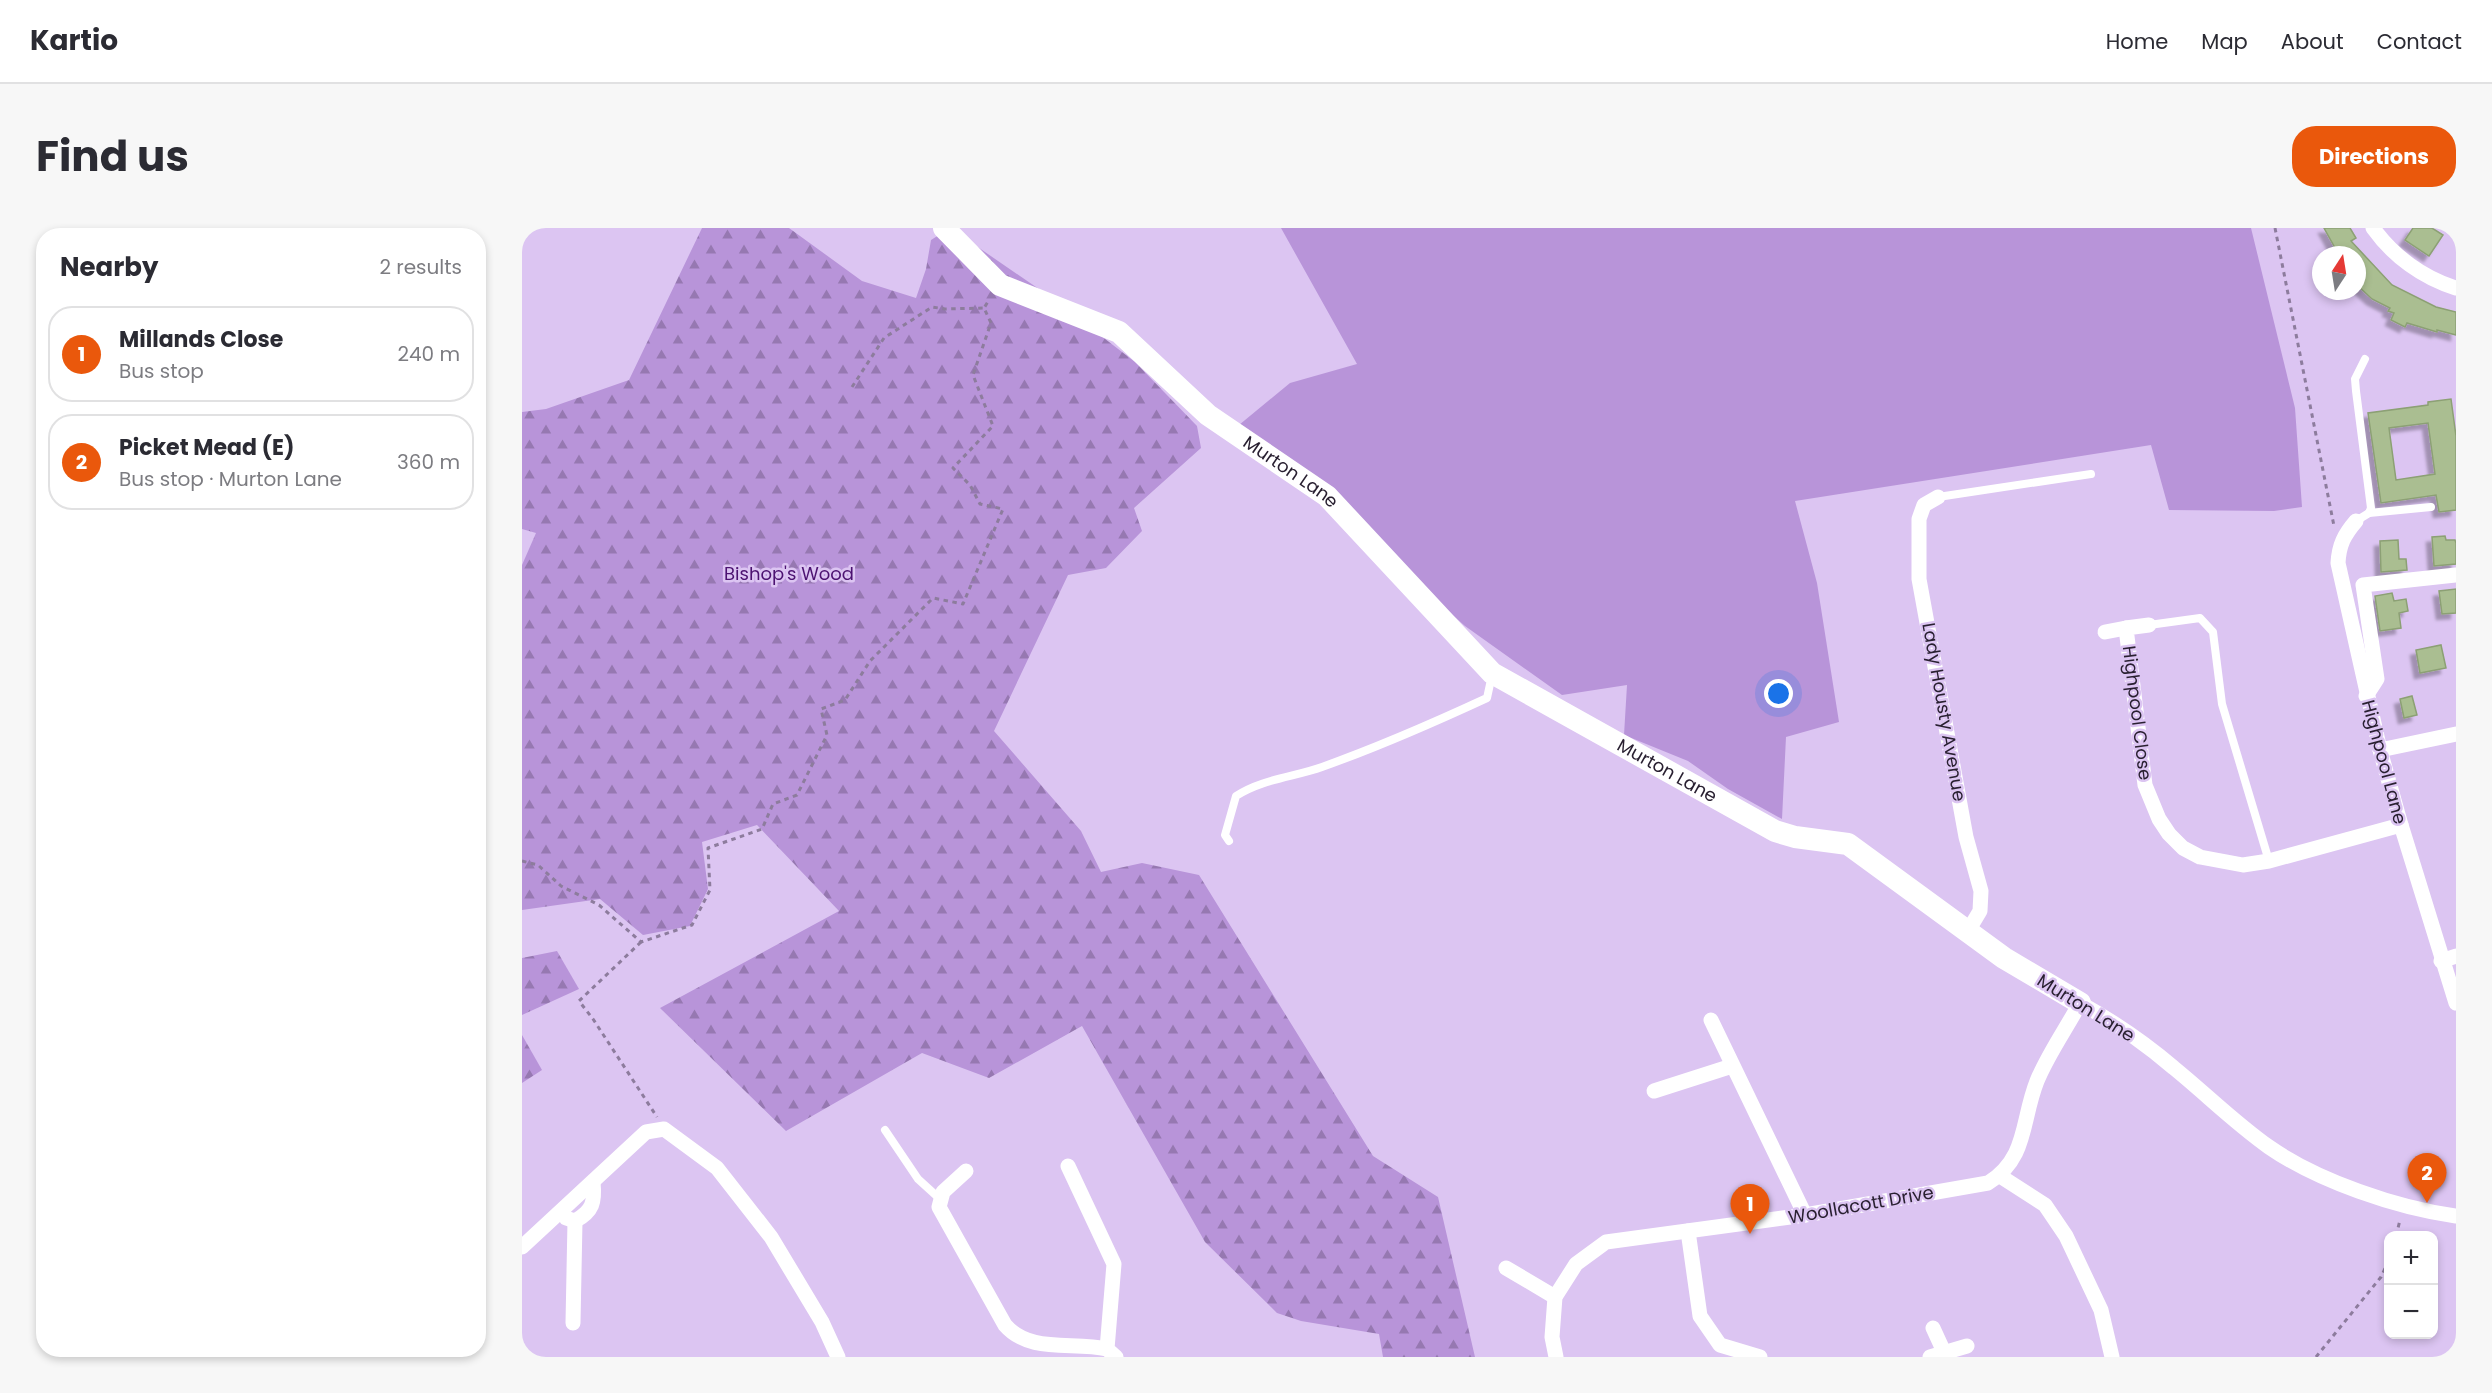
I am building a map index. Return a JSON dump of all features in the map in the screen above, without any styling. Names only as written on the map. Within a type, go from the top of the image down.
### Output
[{"type":"street","name":"Murton Lane","points":[[944,228],[1000,285],[1119,332],[1208,415],[1327,496],[1492,673],[1775,831],[1795,837],[1848,844],[2004,958],[2128,1032],[2175,1068],[2240,1126],[2271,1149],[2340,1184],[2387,1201],[2456,1216]]},
{"type":"street","points":[[2373,228],[2388,246],[2416,269],[2456,288]]},
{"type":"street","name":"Lady Housty Avenue","points":[[1938,497],[1924,506],[1919,519],[1919,579],[1966,837],[1981,891],[1980,911],[1968,931]]},
{"type":"street","points":[[2339,548],[2345,534],[2362,517]]},
{"type":"street","name":"Highpool Lane","points":[[2339,548],[2338,563],[2366,696],[2401,825],[2449,958],[2456,1003]]},
{"type":"street","points":[[2343,587],[2456,575]]},
{"type":"street","points":[[2363,585],[2377,679],[2366,696]]},
{"type":"street","name":"Highpool Close","points":[[2105,632],[2149,625]]},
{"type":"street","name":"Highpool Close","points":[[2126,628],[2145,785],[2159,819],[2169,834],[2183,848],[2200,857],[2243,865],[2269,861],[2401,825]]},
{"type":"street","points":[[2380,750],[2456,734]]},
{"type":"street","points":[[2080,1004],[2037,1081],[2015,1158],[2000,1176],[2045,1205],[2066,1236],[2101,1310],[2112,1357]]},
{"type":"street","points":[[1711,1020],[1805,1215]]},
{"type":"street","points":[[1654,1091],[1732,1066]]},
{"type":"street","points":[[522,1247],[646,1132],[664,1129],[717,1168],[764,1229],[822,1322],[838,1357]]},
{"type":"street","points":[[966,1171],[943,1192],[939,1207],[1011,1332],[1032,1342],[1112,1353],[1114,1264],[1068,1166]]},
{"type":"street","name":"Woollacott Drive","points":[[1556,1357],[1552,1337],[1555,1297],[1576,1264],[1606,1242],[1805,1215],[1988,1184],[2000,1176]]},
{"type":"street","points":[[554,1215],[575,1221],[588,1214],[595,1201],[593,1182]]},
{"type":"street","points":[[573,1323],[575,1221]]},
{"type":"street","points":[[1688,1231],[1700,1316],[1720,1345],[1760,1357]]},
{"type":"street","points":[[1506,1268],[1555,1297]]},
{"type":"street","points":[[1934,1328],[1937,1355],[1967,1346]]},
{"type":"lane","points":[[2362,517],[2371,508],[2355,379],[2365,359]]},
{"type":"lane","points":[[1938,497],[2091,474]]},
{"type":"lane","points":[[2362,517],[2432,507]]},
{"type":"lane","points":[[2149,625],[2200,618],[2213,632],[2222,704],[2269,861]]},
{"type":"lane","points":[[1229,841],[1225,835],[1236,796],[1249,787],[1322,767],[1428,725],[1487,698],[1492,673]]},
{"type":"lane","points":[[885,1130],[918,1179],[940,1199]]},
{"type":"path","points":[[2275,228],[2339,548]]},
{"type":"path","points":[[984,308],[1000,285]]},
{"type":"path","points":[[852,387],[884,338],[932,307],[984,308]]},
{"type":"path","points":[[664,1129],[579,1001],[641,942],[692,925],[710,890],[708,848],[762,829],[773,804],[797,795],[827,735],[821,709],[845,700],[870,661],[933,598],[963,604],[1003,509],[980,504],[970,485],[953,468],[993,426],[973,375],[991,323],[984,308]]},
{"type":"path","points":[[522,861],[538,865],[561,886],[599,905],[641,942]]},
{"type":"path","points":[[2316,1357],[2384,1271]]},
{"type":"green space","name":"Bishop's Wood","points":[[702,228],[789,228],[862,281],[916,298],[926,269],[931,240],[950,228],[1052,298],[1135,362],[1197,426],[1201,448],[1134,508],[1142,531],[1106,568],[1068,575],[994,731],[1081,831],[1101,872],[1142,863],[1199,875],[1373,1156],[1438,1197],[1475,1357],[1383,1357],[1379,1334],[1301,1321],[1277,1313],[1205,1242],[1082,1026],[989,1078],[922,1053],[786,1131],[660,1008],[839,911],[757,825],[702,842],[708,889],[690,926],[643,935],[600,899],[522,910],[522,565],[536,533],[522,529],[522,412],[546,409],[629,380]]},
{"type":"green space","points":[[1281,228],[2251,228],[2295,408],[2302,507],[2274,511],[2169,510],[2151,445],[1795,501],[1817,583],[1839,722],[1786,737],[1782,819],[1728,789],[1688,761],[1624,735],[1627,685],[1562,695],[1465,626],[1239,425],[1290,383],[1357,364]]},
{"type":"green space","points":[[557,951],[579,989],[522,1015],[522,958]]},
{"type":"green space","points":[[522,1035],[542,1070],[522,1083]]},
{"type":"building","points":[[2324,228],[2350,228],[2356,238],[2351,241],[2356,246],[2334,246]]},
{"type":"building","points":[[2413,228],[2432,228],[2443,235],[2429,256],[2405,240]]},
{"type":"building","points":[[2366,257],[2392,285],[2436,307],[2456,312],[2456,335],[2407,323],[2405,327],[2391,320],[2394,313],[2388,311],[2390,308],[2366,293]]},
{"type":"building","points":[[2451,399],[2456,436],[2456,510],[2439,512],[2436,495],[2381,503],[2368,413],[2428,405],[2428,402]],"holes":[[[2428,423],[2435,474],[2396,480],[2389,428]]]},
{"type":"building","points":[[2445,536],[2446,540],[2455,540],[2456,564],[2434,566],[2432,537]]},
{"type":"building","points":[[2398,540],[2399,559],[2406,559],[2407,570],[2381,572],[2380,541]]},
{"type":"building","points":[[2456,589],[2456,613],[2442,614],[2439,591]]},
{"type":"building","points":[[2392,593],[2394,601],[2406,599],[2408,611],[2399,613],[2401,628],[2380,631],[2375,596]]},
{"type":"building","points":[[2441,645],[2446,668],[2420,673],[2416,650]]},
{"type":"building","points":[[2412,696],[2417,715],[2404,718],[2400,699]]},
{"type":"place","name":"Picket Mead (E)","points":[[2427,1203]]},
{"type":"place","name":"Millands Close","points":[[1750,1234]]}]
